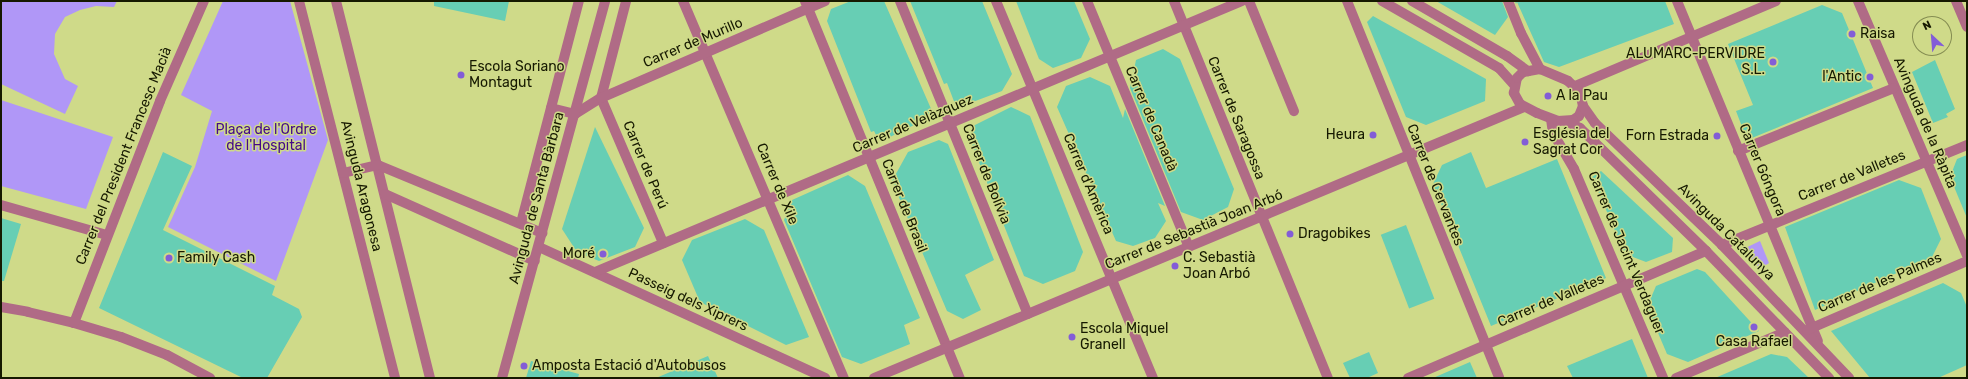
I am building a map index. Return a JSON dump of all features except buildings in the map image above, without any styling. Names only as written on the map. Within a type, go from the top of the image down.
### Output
[{"type":"street","name":"Carrer del President Francesc Macià","points":[[74,323],[107,235],[180,52],[204,1]]},
{"type":"street","name":"Avinguda Aragonesa","points":[[299,1],[396,378]]},
{"type":"street","name":"Avinguda Aragonesa","points":[[336,1],[430,378]]},
{"type":"street","points":[[521,223],[579,1]]},
{"type":"street","name":"Avinguda de Santa Bàrbara","points":[[502,378],[605,1]]},
{"type":"street","points":[[601,98],[626,1]]},
{"type":"street","name":"Carrer de Xile","points":[[683,1],[769,199],[844,378]]},
{"type":"street","name":"Carrer de Murillo","points":[[574,114],[601,98],[705,53],[806,5],[825,1]]},
{"type":"street","name":"Carrer de Bolívia","points":[[900,1],[1028,314]]},
{"type":"street","name":"Carrer d'Amèrica","points":[[996,1],[1153,378]]},
{"type":"street","name":"Carrer de Canadà","points":[[1087,1],[1190,248]]},
{"type":"street","name":"Carrer de Saragossa","points":[[1174,1],[1261,218],[1328,378]]},
{"type":"street","name":"Carrer de Velàzquez","points":[[594,272],[1242,1]]},
{"type":"street","points":[[1249,1],[1294,111]]},
{"type":"street","name":"Carrer de Cervantes","points":[[1347,1],[1408,157],[1499,378]]},
{"type":"street","points":[[1382,1],[1499,68],[1515,86]]},
{"type":"street","points":[[1412,1],[1424,5],[1507,56],[1528,71]]},
{"type":"street","points":[[1508,1],[1521,33],[1540,69]]},
{"type":"street","name":"Carrer Góngora","points":[[1677,1],[1769,225],[1809,329],[1821,348],[1849,378]]},
{"type":"street","points":[[1575,86],[1691,37],[1763,4],[1776,1]]},
{"type":"street","name":"Avinguda de la Ràpita","points":[[1858,1],[1894,88],[1967,255]]},
{"type":"street","points":[[1956,1],[1967,27]]},
{"type":"street","name":"Carrer de Brasil","points":[[806,5],[960,378]]},
{"type":"street","points":[[1540,69],[1575,86],[1580,92],[1583,106],[1579,116],[1573,120],[1566,121],[1552,119],[1520,104],[1514,93],[1515,86],[1517,78],[1523,72],[1528,71],[1540,69]]},
{"type":"street","points":[[1738,151],[1894,88]]},
{"type":"street","name":"Carrer de Perú","points":[[601,98],[663,243]]},
{"type":"street","name":"Avinguda Catalunya","points":[[1583,106],[1596,123],[1809,329]]},
{"type":"street","name":"Carrer de Sebastià Joan Arbó","points":[[874,378],[1190,248],[1524,107]]},
{"type":"street","points":[[551,108],[574,114]]},
{"type":"street","name":"Carrer de Jacint Verdaguer","points":[[1552,119],[1552,133],[1574,169],[1625,285],[1663,378]]},
{"type":"street","points":[[1566,121],[1580,128],[1706,251],[1829,378]]},
{"type":"street","name":"Carrer de Valletes","points":[[1722,245],[1967,145]]},
{"type":"street","points":[[343,173],[378,165],[542,233]]},
{"type":"street","points":[[385,194],[535,261]]},
{"type":"street","points":[[1,205],[107,235]]},
{"type":"street","name":"Passeig dels Xiprers","points":[[539,247],[826,378]]},
{"type":"street","name":"Carrer de Valletes","points":[[1408,378],[1706,251]]},
{"type":"street","name":"Carrer de les Palmes","points":[[1809,329],[1967,261]]},
{"type":"street","points":[[1,307],[74,323],[140,344],[167,355],[210,378]]},
{"type":"street","points":[[1676,378],[1785,332]]},
{"type":"green space","points":[[1,1],[117,1],[114,7],[96,6],[80,10],[65,17],[55,34],[54,54],[65,79],[78,86],[65,114],[1,84]]},
{"type":"green space","name":"Plaça de l'Ordre de l'Hospital","points":[[223,1],[290,1],[328,140],[276,281],[168,227],[195,167],[212,111],[181,95]]},
{"type":"green space","points":[[1,100],[113,137],[86,209],[1,186]]},
{"type":"green space","points":[[1760,241],[1769,263],[1760,269],[1741,250]]},
{"type":"place","name":"Raisa","points":[[1852,34]]},
{"type":"place","name":"ALUMARC-PERVIDRE S.L.","points":[[1773,62]]},
{"type":"place","name":"Escola Soriano Montagut","points":[[461,75]]},
{"type":"place","name":"l'Antic","points":[[1870,77]]},
{"type":"place","name":"A la Pau","points":[[1548,96]]},
{"type":"place","name":"Heura","points":[[1373,135]]},
{"type":"place","name":"Forn Estrada","points":[[1717,136]]},
{"type":"place","name":"Església del Sagrat Cor","points":[[1525,142]]},
{"type":"place","name":"Dragobikes","points":[[1290,234]]},
{"type":"place","name":"Moré","points":[[603,254]]},
{"type":"place","name":"Family Cash","points":[[169,258]]},
{"type":"place","name":"C. Sebastià Joan Arbó","points":[[1175,266]]},
{"type":"place","name":"Casa Rafael","points":[[1754,327]]},
{"type":"place","name":"Escola Miquel Granell","points":[[1072,337]]},
{"type":"place","name":"Amposta Estació d'Autobusos","points":[[524,366]]}]
